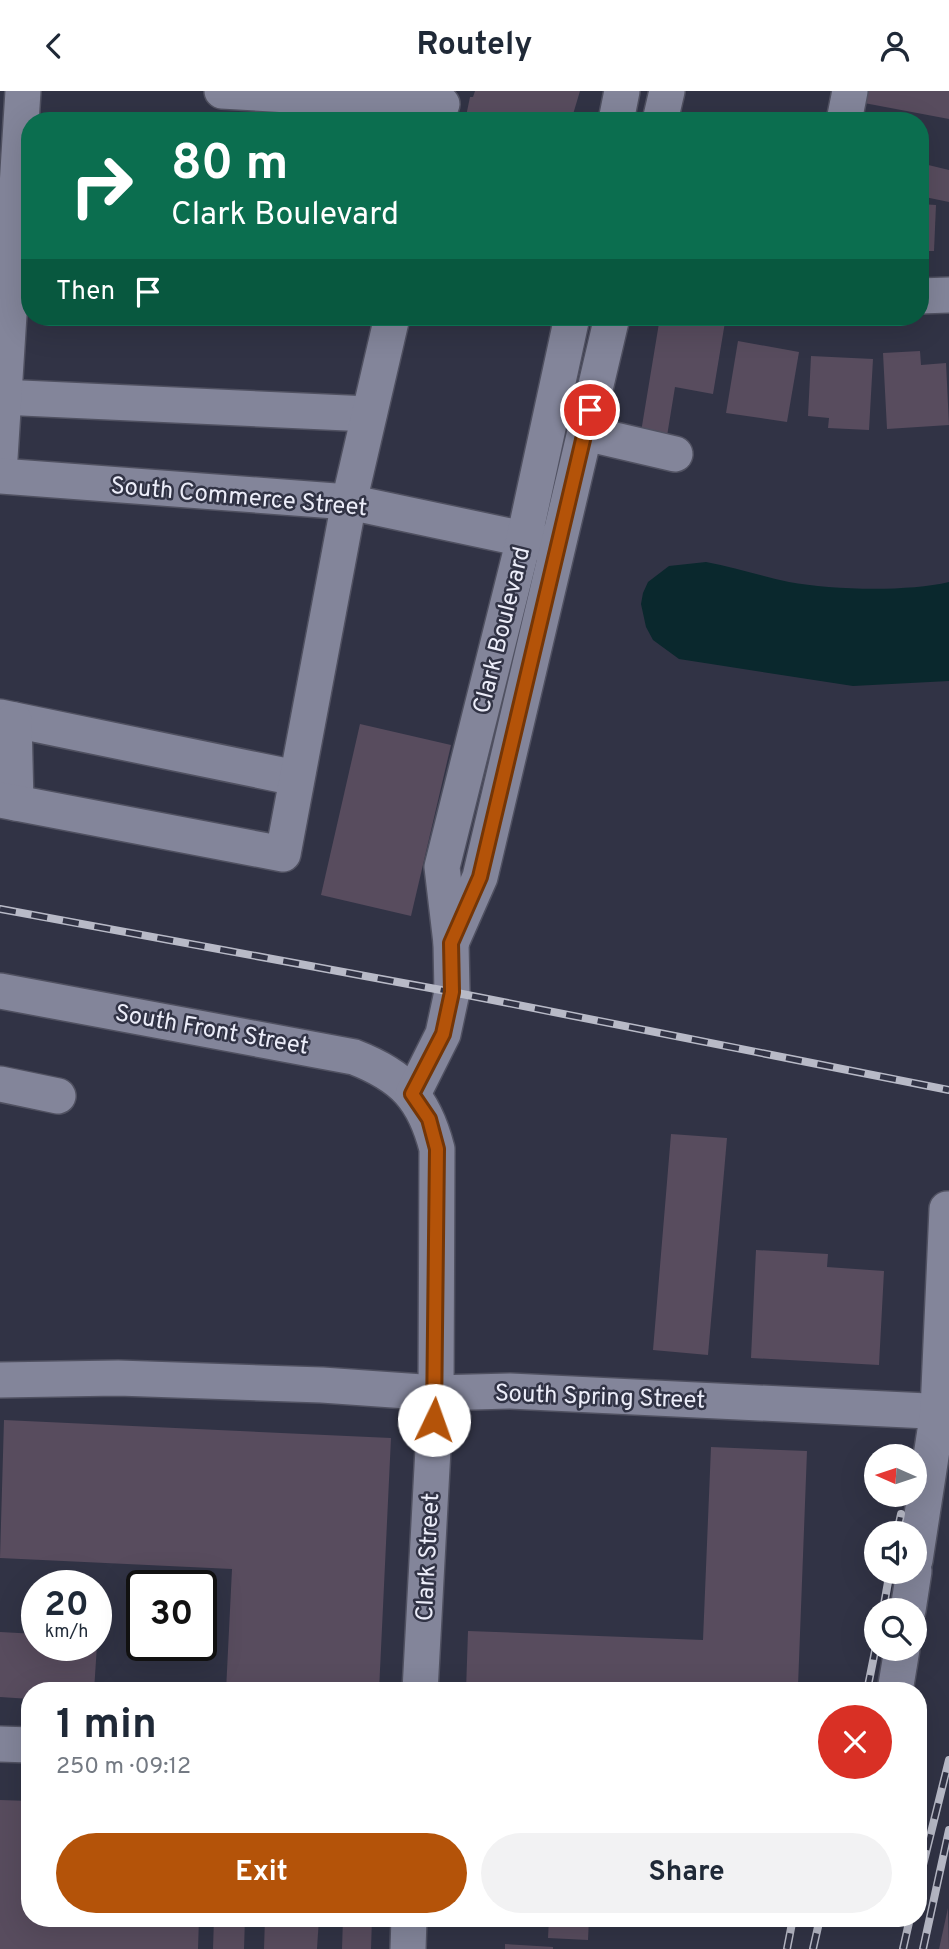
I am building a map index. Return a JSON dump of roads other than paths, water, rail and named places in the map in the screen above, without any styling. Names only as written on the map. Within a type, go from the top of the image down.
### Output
[{"type":"street","points":[[22,112],[23,91]]},
{"type":"street","points":[[222,91],[442,105]]},
{"type":"street","points":[[618,112],[622,91]]},
{"type":"street","points":[[662,112],[667,91]]},
{"type":"street","points":[[846,112],[850,91]]},
{"type":"street","points":[[0,459],[21,120]]},
{"type":"street","points":[[929,296],[949,295]]},
{"type":"street","points":[[296,778],[7,719],[8,802],[283,854],[349,502],[390,326]]},
{"type":"street","name":"Clark Boulevard","points":[[412,1094],[443,1034],[452,992],[451,943],[442,867],[524,539],[570,326]]},
{"type":"street","name":"Clark Boulevard","points":[[451,943],[480,877],[610,326]]},
{"type":"street","points":[[2,397],[369,414]]},
{"type":"street","points":[[584,433],[675,454]]},
{"type":"street","name":"South Commerce Street","points":[[0,476],[349,502],[558,547]]},
{"type":"street","name":"South Front Street","points":[[0,991],[354,1057],[387,1071],[412,1094]]},
{"type":"street","points":[[0,1084],[58,1096]]},
{"type":"street","name":"Clark Street","points":[[412,1094],[429,1119],[437,1149],[436,1393],[420,1682]]},
{"type":"street","points":[[923,1521],[944,1411],[947,1209]]},
{"type":"street","name":"South Spring Street","points":[[0,1380],[131,1379],[322,1385],[436,1393],[510,1391],[944,1411]]},
{"type":"street","points":[[896,1682],[900,1661]]},
{"type":"street","points":[[0,1744],[21,1745]]},
{"type":"street","points":[[408,1949],[409,1927]]},
{"type":"railway","points":[[0,909],[452,992],[949,1090]]},
{"type":"railway","points":[[900,1521],[901,1514]]},
{"type":"railway","points":[[885,1598],[888,1584]]},
{"type":"railway","points":[[869,1682],[873,1661]]},
{"type":"railway","points":[[927,1849],[949,1760]]},
{"type":"railway","points":[[923,1949],[949,1830]]},
{"type":"railway","points":[[787,1949],[791,1927]]},
{"type":"railway","points":[[813,1949],[818,1927]]},
{"type":"railway","points":[[903,1949],[908,1927]]}]
